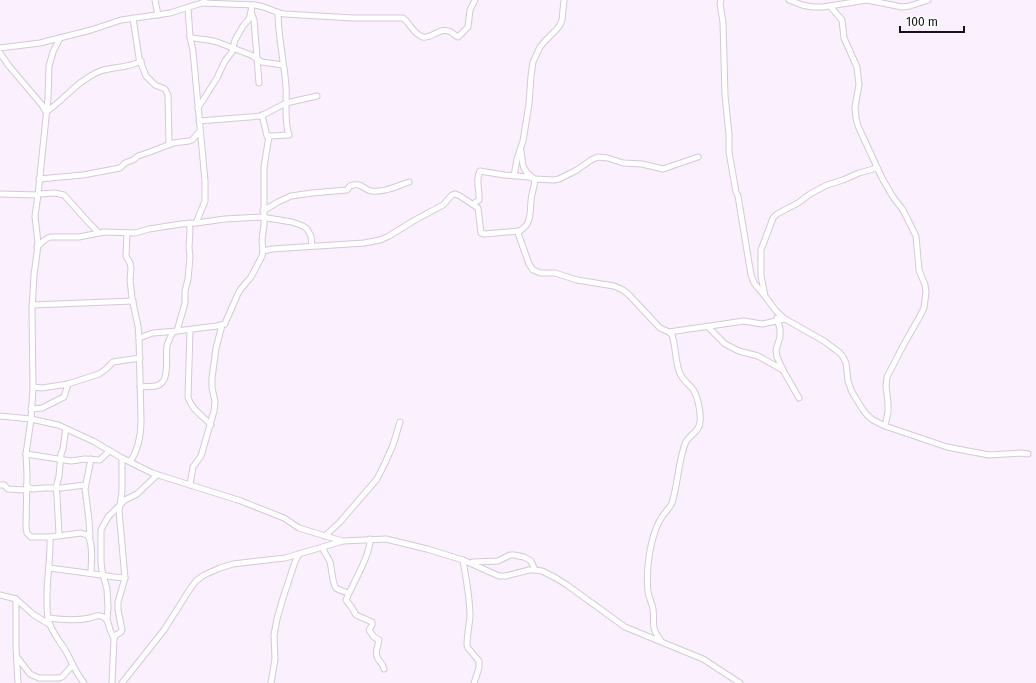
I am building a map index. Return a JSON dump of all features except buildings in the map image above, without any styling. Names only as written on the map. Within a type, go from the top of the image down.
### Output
[{"type":"street","points":[[155,0],[158,15]]},
{"type":"street","points":[[0,48],[40,43],[91,30],[114,22],[170,13],[210,0]]},
{"type":"street","points":[[202,3],[252,5],[264,7],[285,14],[353,18],[403,18],[411,28],[421,36],[428,37],[446,30],[452,32],[458,37],[468,27],[470,10],[475,0]]},
{"type":"street","points":[[514,176],[529,104],[533,62],[540,47],[560,25],[564,0]]},
{"type":"street","points":[[721,0],[720,4],[723,22],[725,95],[729,152],[751,275],[758,290],[785,319],[824,341],[840,352],[846,363],[848,381],[852,392],[863,410],[873,420],[885,426],[947,447],[989,455],[1028,454]]},
{"type":"street","points":[[790,0],[802,6],[812,7],[830,6],[868,0],[902,7],[928,0]]},
{"type":"street","points":[[198,108],[218,78],[225,61],[232,52],[235,40],[249,19],[252,5]]},
{"type":"street","points":[[830,6],[842,20],[844,38],[857,67],[859,86],[855,107],[856,118],[861,133],[882,178],[916,236],[920,270],[926,292],[924,308],[902,346],[887,377],[886,386],[888,412],[885,426]]},
{"type":"street","points":[[188,8],[205,196],[204,204],[196,223]]},
{"type":"street","points":[[251,12],[254,20],[259,83]]},
{"type":"street","points":[[269,136],[289,135],[286,86],[278,25],[278,12]]},
{"type":"street","points":[[133,18],[138,54],[146,76],[155,86],[164,88],[168,95],[169,145]]},
{"type":"street","points":[[60,38],[48,66],[48,98],[35,216],[37,248],[32,305],[33,387],[31,419],[26,454],[25,524],[27,534],[31,537],[50,537],[84,533],[89,536],[90,539]]},
{"type":"street","points":[[190,38],[212,40],[267,63],[283,65]]},
{"type":"street","points":[[0,53],[13,71],[42,104],[46,112]]},
{"type":"street","points":[[46,112],[64,98],[76,86],[98,72],[141,62]]},
{"type":"street","points":[[199,121],[262,115],[286,103],[317,96]]},
{"type":"street","points":[[190,485],[193,467],[201,456],[214,412],[215,402],[212,388],[212,378],[216,348],[222,325],[225,324],[240,290],[251,277],[261,259],[263,251],[264,167],[269,136],[267,136],[266,133],[262,115]]},
{"type":"street","points":[[39,179],[83,175],[120,168],[125,163],[138,156],[169,145],[189,141],[200,131]]},
{"type":"street","points":[[263,251],[272,249],[364,243],[380,240],[443,204],[453,194],[460,196],[477,207],[481,233],[485,234],[519,231],[525,227],[528,222],[535,180],[525,172],[520,150]]},
{"type":"street","points":[[473,204],[479,200],[478,174],[480,171],[554,180],[577,170],[598,157],[608,158],[623,163],[642,164],[660,169],[698,157]]},
{"type":"street","points":[[765,296],[762,276],[761,250],[773,218],[827,185],[877,168]]},
{"type":"street","points":[[263,211],[291,196],[347,190],[350,186],[355,185],[362,186],[371,191],[382,190],[409,182]]},
{"type":"street","points":[[0,194],[38,195],[55,193],[64,195],[99,233]]},
{"type":"street","points":[[37,248],[46,238],[50,237],[79,237],[99,233],[135,233],[153,228],[225,218],[263,217],[292,222],[303,226],[307,229],[311,236],[312,246]]},
{"type":"street","points":[[140,387],[156,386],[164,381],[167,345],[175,332],[185,303],[185,291],[188,279],[190,257],[189,224]]},
{"type":"street","points":[[519,231],[518,233],[529,264],[533,270],[540,273],[555,273],[577,280],[614,286],[623,290],[629,295],[660,328],[672,335],[676,362],[682,379],[695,392],[700,412],[700,423],[698,428],[684,444],[671,505],[657,526],[652,538],[649,557],[648,591],[653,610],[652,624],[661,641]]},
{"type":"street","points":[[127,233],[126,256],[130,262],[131,268],[130,280],[132,301],[138,326],[139,338],[141,420],[141,430],[136,452],[130,462]]},
{"type":"street","points":[[32,305],[132,301]]},
{"type":"street","points":[[776,311],[780,329],[780,337],[776,350],[777,357],[800,398]]},
{"type":"street","points":[[669,332],[744,322],[762,324],[785,319]]},
{"type":"street","points":[[139,338],[153,333],[175,332],[222,325]]},
{"type":"street","points":[[708,327],[725,344],[739,351],[758,356],[783,370]]},
{"type":"street","points":[[190,330],[188,397],[192,407],[211,425]]},
{"type":"street","points":[[33,387],[42,388],[68,384],[79,379],[99,374],[113,362],[140,358]]},
{"type":"street","points":[[31,409],[42,408],[64,397],[68,384]]},
{"type":"street","points":[[0,416],[31,419],[51,423],[66,429],[157,475],[242,501],[284,518],[299,528],[343,541]]},
{"type":"street","points":[[328,537],[377,479],[386,463],[400,422]]},
{"type":"street","points":[[59,535],[56,488],[66,429]]},
{"type":"street","points":[[26,454],[71,461],[81,459],[100,460],[109,451]]},
{"type":"street","points":[[114,638],[122,630],[118,602],[125,578],[119,511],[122,458]]},
{"type":"street","points":[[91,460],[85,485],[91,549],[91,573]]},
{"type":"street","points":[[112,683],[114,638],[110,631],[107,619],[107,589],[101,562],[101,530],[108,517],[120,504],[137,494],[157,475]]},
{"type":"street","points":[[0,485],[4,485],[8,490],[85,485]]},
{"type":"street","points":[[50,537],[47,596],[49,624],[68,654],[72,666],[84,683]]},
{"type":"street","points":[[328,537],[331,542],[330,545]]},
{"type":"street","points":[[370,539],[370,545],[346,600],[356,615],[372,622],[369,630],[379,640],[377,657],[384,669]]},
{"type":"street","points":[[122,683],[164,630],[196,581],[204,575],[233,564],[286,558],[343,541],[386,539],[470,562],[499,576],[506,576],[529,570],[542,571],[556,578],[625,626],[634,631],[703,658],[740,683]]},
{"type":"street","points":[[323,548],[325,555],[330,562],[334,584],[337,589],[348,593]]},
{"type":"street","points":[[271,683],[275,659],[273,640],[277,619],[282,598],[299,554]]},
{"type":"street","points":[[470,562],[498,560],[514,555],[524,557],[531,562],[535,570]]},
{"type":"street","points":[[463,560],[469,594],[470,615],[466,645],[479,661],[479,668],[474,683]]},
{"type":"street","points":[[49,568],[125,578]]},
{"type":"street","points":[[0,595],[16,599],[34,615],[49,624]]},
{"type":"street","points":[[16,599],[16,656],[18,683]]},
{"type":"street","points":[[48,618],[72,620],[101,616],[107,619]]},
{"type":"street","points":[[16,656],[30,674],[39,678],[62,677],[72,666]]}]
